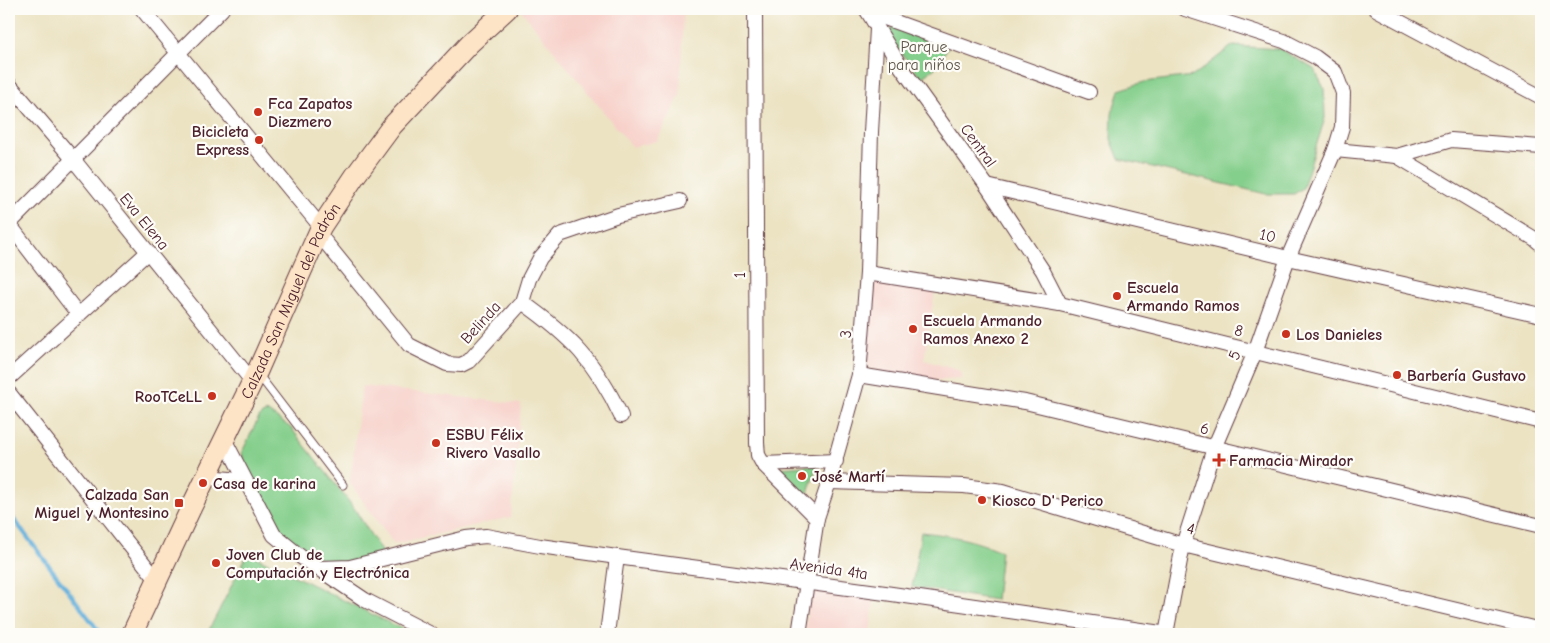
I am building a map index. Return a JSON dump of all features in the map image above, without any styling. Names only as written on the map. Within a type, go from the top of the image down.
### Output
[{"type":"main road","name":"Calzada San Miguel del Padrón","points":[[132,634],[255,377],[320,230],[355,176],[392,126],[469,44],[507,9]]},
{"type":"street","name":"Belinda","points":[[142,9],[320,230],[409,345],[447,364],[461,365],[469,361],[522,302],[529,279],[540,258],[560,235],[618,214],[680,201]]},
{"type":"street","points":[[78,314],[9,224],[222,9]]},
{"type":"street","name":"1","points":[[754,9],[757,444],[758,455],[763,464]]},
{"type":"street","name":"5","points":[[1167,634],[1183,545],[1214,448],[1254,352],[1288,258],[1335,150],[1342,127],[1343,92],[1335,72],[1315,57],[1284,41],[1185,9]]},
{"type":"street","points":[[1376,9],[1541,97]]},
{"type":"street","points":[[867,10],[1089,92]]},
{"type":"street","name":"Central","points":[[867,10],[899,64],[987,186],[1043,271],[1060,304]]},
{"type":"street","name":"3","points":[[800,634],[817,518],[836,461],[859,375],[867,273],[871,132],[877,29]]},
{"type":"street","name":"Eva Elena","points":[[9,84],[148,252],[255,377]]},
{"type":"street","points":[[1335,150],[1397,156],[1451,140],[1541,147]]},
{"type":"street","points":[[1397,156],[1541,244]]},
{"type":"street","name":"10","points":[[987,186],[1288,258],[1541,315]]},
{"type":"street","points":[[9,378],[148,252]]},
{"type":"street","name":"8","points":[[867,273],[1060,304],[1541,422]]},
{"type":"street","points":[[522,302],[549,321],[587,359],[609,391],[621,416]]},
{"type":"street","name":"6","points":[[859,375],[1025,402],[1541,526]]},
{"type":"street","points":[[9,394],[158,580]]},
{"type":"street","points":[[224,439],[269,529],[274,535],[365,600],[431,634]]},
{"type":"street","points":[[763,464],[836,461]]},
{"type":"street","points":[[763,464],[817,518]]},
{"type":"street","points":[[206,477],[230,479],[248,484]]},
{"type":"street","name":"4","points":[[829,482],[964,486],[1003,491],[1183,545],[1541,630]]},
{"type":"street","name":"Avenida 4ta","points":[[320,568],[350,567],[466,538],[486,536],[617,558],[1167,634]]},
{"type":"street","points":[[607,634],[617,558]]},
{"type":"lane","points":[[255,377],[343,485]]},
{"type":"shaded area","points":[[522,9],[683,9],[680,95],[657,141],[632,147]]},
{"type":"shaded area","points":[[870,279],[935,290],[924,360],[958,370],[962,376],[961,379],[916,381],[874,370],[868,366]]},
{"type":"shaded area","name":"ESBU Félix Rivero Vasallo","points":[[362,386],[521,404],[511,517],[394,544],[350,483]]},
{"type":"shaded area","points":[[810,589],[874,597],[870,634],[805,634]]},
{"type":"green space","name":"Parque para niños","points":[[894,26],[948,47],[935,68],[921,78],[886,34]]},
{"type":"green space","points":[[1232,46],[1280,49],[1314,69],[1324,88],[1325,118],[1303,188],[1294,194],[1266,194],[1119,159],[1111,139],[1112,114],[1119,90],[1144,82],[1193,76]]},
{"type":"green space","points":[[268,412],[291,428],[354,508],[384,556],[334,566],[276,533],[245,470],[242,452],[258,419],[262,414]]},
{"type":"green space","points":[[817,465],[807,497],[779,468]]},
{"type":"green space","points":[[921,532],[962,538],[1001,551],[996,600],[912,587]]},
{"type":"green space","points":[[248,553],[412,634],[217,634],[209,630]]},
{"type":"waterway","points":[[9,513],[101,634]]},
{"type":"place","name":"Fca Zapatos Diezmero","points":[[258,112]]},
{"type":"place","name":"Bicicleta Express","points":[[259,140]]},
{"type":"place","name":"Escuela Armando Ramos","points":[[1117,296]]},
{"type":"place","name":"Escuela Armando Ramos Anexo 2","points":[[913,329]]},
{"type":"place","name":"Los Danieles","points":[[1286,334]]},
{"type":"place","name":"Barbería Gustavo","points":[[1397,375]]},
{"type":"place","name":"RooTCeLL","points":[[212,396]]},
{"type":"place","name":"ESBU Félix Rivero Vasallo","points":[[436,443]]},
{"type":"place","name":"Farmacia Mirador","points":[[1219,460]]},
{"type":"place","name":"José Martí","points":[[802,476]]},
{"type":"place","name":"Casa de karina","points":[[203,483]]},
{"type":"place","name":"Kiosco D' Perico","points":[[982,500]]},
{"type":"place","name":"Calzada San Miguel y Montesino","points":[[179,503]]},
{"type":"place","name":"Joven Club de Computación y Electrónica","points":[[216,563]]}]
